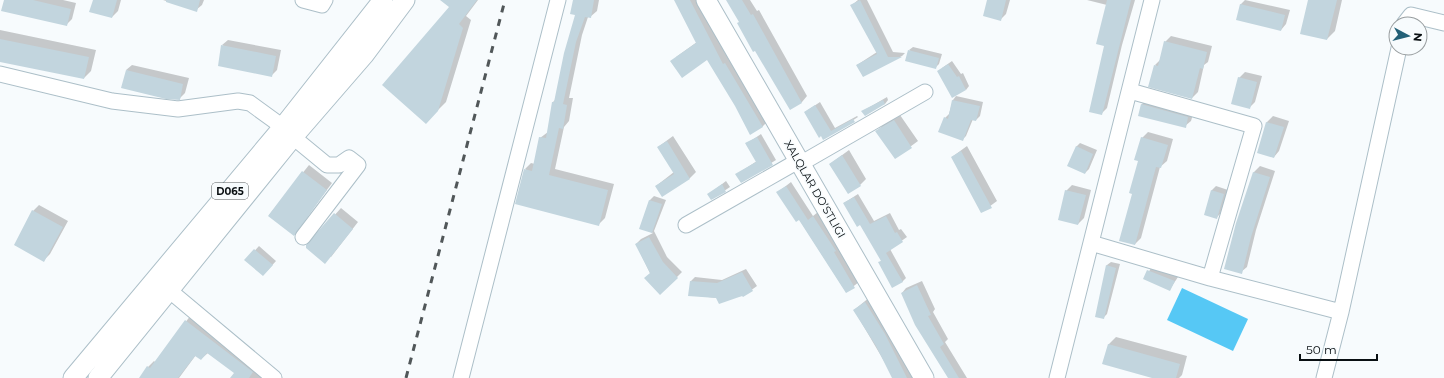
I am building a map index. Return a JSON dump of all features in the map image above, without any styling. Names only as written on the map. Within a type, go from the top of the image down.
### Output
[{"type":"main road","name":"D065","points":[[73,378],[132,322],[170,291],[288,132],[383,0]]},
{"type":"main road","name":"D065","points":[[98,378],[132,322],[288,132],[364,55],[405,0]]},
{"type":"main road","name":"XALQLAR DO’STLIGI","points":[[706,0],[924,378]]},
{"type":"street","points":[[303,0],[322,5],[325,0]]},
{"type":"street","points":[[462,378],[558,0]]},
{"type":"street","points":[[1057,378],[1152,0]]},
{"type":"street","points":[[1428,19],[1444,23]]},
{"type":"street","points":[[1324,378],[1341,312],[1397,56]]},
{"type":"street","points":[[0,74],[112,101],[178,109],[238,101],[250,103],[288,132],[327,165],[339,165],[349,158],[358,165],[303,237]]},
{"type":"street","points":[[1130,91],[1254,126],[1210,278]]},
{"type":"street","points":[[686,225],[925,92]]},
{"type":"street","points":[[1091,243],[1210,278],[1341,312]]},
{"type":"street","points":[[170,291],[274,378]]},
{"type":"water","points":[[1182,288],[1248,319],[1233,351],[1167,320]]},
{"type":"building","points":[[4,0],[33,0],[71,9],[67,26],[1,11]]},
{"type":"building","points":[[93,0],[117,0],[112,18],[89,12]]},
{"type":"building","points":[[166,0],[200,0],[197,12],[166,2]]},
{"type":"building","points":[[440,0],[477,0],[459,24],[463,28],[438,111],[426,124],[382,85],[449,7]]},
{"type":"building","points":[[573,0],[594,0],[591,18],[585,17],[576,42],[563,104],[567,105],[563,129],[559,128],[549,175],[608,190],[599,226],[515,204],[524,169],[532,171],[539,137],[546,138],[552,102],[554,102],[564,53],[575,15],[570,14]]},
{"type":"building","points":[[674,0],[690,0],[723,64],[725,63],[763,127],[750,135],[735,106],[707,60],[682,78],[670,61],[696,43]]},
{"type":"building","points":[[726,0],[742,0],[751,15],[753,14],[802,103],[790,110],[755,51],[753,52],[737,23],[739,22]]},
{"type":"building","points":[[860,0],[888,57],[902,57],[863,77],[856,65],[877,54],[850,5]]},
{"type":"building","points":[[987,0],[1006,0],[1001,21],[983,16]]},
{"type":"building","points":[[1107,0],[1131,0],[1102,115],[1089,112],[1104,46],[1096,44]]},
{"type":"building","points":[[1308,0],[1337,0],[1327,40],[1300,34]]},
{"type":"building","points":[[1240,4],[1285,15],[1281,31],[1236,20]]},
{"type":"building","points":[[0,39],[89,57],[84,79],[0,62]]},
{"type":"building","points":[[1164,41],[1207,52],[1203,69],[1200,68],[1192,99],[1148,87],[1154,65],[1158,66]]},
{"type":"building","points":[[221,45],[276,56],[272,77],[218,66]]},
{"type":"building","points":[[908,50],[939,58],[936,69],[905,61]]},
{"type":"building","points":[[948,64],[957,77],[959,76],[966,90],[952,98],[937,71]]},
{"type":"building","points":[[126,70],[183,84],[180,100],[166,99],[121,88]]},
{"type":"building","points":[[1238,77],[1257,82],[1250,109],[1231,104]]},
{"type":"building","points":[[883,100],[885,104],[865,116],[861,111]]},
{"type":"building","points":[[952,100],[980,106],[976,121],[971,120],[963,141],[938,132],[944,117],[948,119]]},
{"type":"building","points":[[1141,104],[1188,117],[1186,128],[1138,116]]},
{"type":"building","points":[[815,105],[831,131],[853,119],[855,122],[823,140],[821,136],[819,138],[804,112]]},
{"type":"building","points":[[894,120],[912,148],[895,159],[875,131]]},
{"type":"building","points":[[1266,122],[1284,127],[1274,158],[1257,153]]},
{"type":"building","points":[[757,137],[773,165],[741,183],[735,174],[756,162],[745,143]]},
{"type":"building","points":[[1141,137],[1168,145],[1161,168],[1156,167],[1135,245],[1119,241],[1132,194],[1129,193],[1138,161],[1134,160]]},
{"type":"building","points":[[667,141],[690,179],[662,197],[655,186],[674,174],[657,147]]},
{"type":"building","points":[[1076,146],[1093,154],[1085,174],[1067,166]]},
{"type":"building","points":[[961,151],[992,208],[981,213],[951,157]]},
{"type":"building","points":[[842,155],[861,186],[848,194],[829,164]]},
{"type":"building","points":[[302,171],[327,190],[294,236],[268,216]]},
{"type":"building","points":[[1253,172],[1270,177],[1251,237],[1242,274],[1224,269],[1236,223]]},
{"type":"building","points":[[722,184],[726,192],[711,200],[707,194]]},
{"type":"building","points":[[786,186],[808,220],[813,216],[836,251],[834,252],[855,288],[846,293],[799,220],[796,222],[776,192]]},
{"type":"building","points":[[1065,190],[1086,195],[1078,225],[1058,220]]},
{"type":"building","points":[[1211,190],[1224,194],[1217,219],[1204,215]]},
{"type":"building","points":[[854,197],[870,224],[886,216],[895,233],[897,232],[903,242],[886,253],[903,282],[892,288],[878,262],[881,261],[860,225],[857,227],[843,203]]},
{"type":"building","points":[[649,200],[662,204],[652,233],[639,229]]},
{"type":"building","points":[[32,210],[63,227],[44,262],[14,245]]},
{"type":"building","points":[[334,213],[353,229],[325,264],[306,248],[306,245]]},
{"type":"building","points":[[649,237],[663,262],[678,278],[660,295],[644,278],[650,273],[635,244]]},
{"type":"building","points":[[254,249],[273,265],[263,276],[244,260]]},
{"type":"building","points":[[1106,265],[1116,268],[1104,319],[1095,317]]},
{"type":"building","points":[[1147,270],[1175,281],[1170,291],[1143,279]]},
{"type":"building","points":[[742,272],[753,291],[743,297],[742,296],[719,304],[716,298],[688,296],[690,281],[717,283]]},
{"type":"building","points":[[917,285],[931,315],[928,316],[944,344],[940,347],[959,378],[948,378],[915,325],[901,293]]},
{"type":"building","points":[[865,302],[885,334],[907,378],[892,378],[876,346],[853,310]]},
{"type":"building","points":[[185,320],[253,372],[249,378],[230,378],[234,373],[207,353],[201,360],[195,356],[178,378],[139,378],[147,366],[150,368]]},
{"type":"building","points":[[1108,344],[1180,364],[1176,378],[1152,378],[1102,364]]},
{"type":"railway","points":[[406,378],[505,0]]}]
